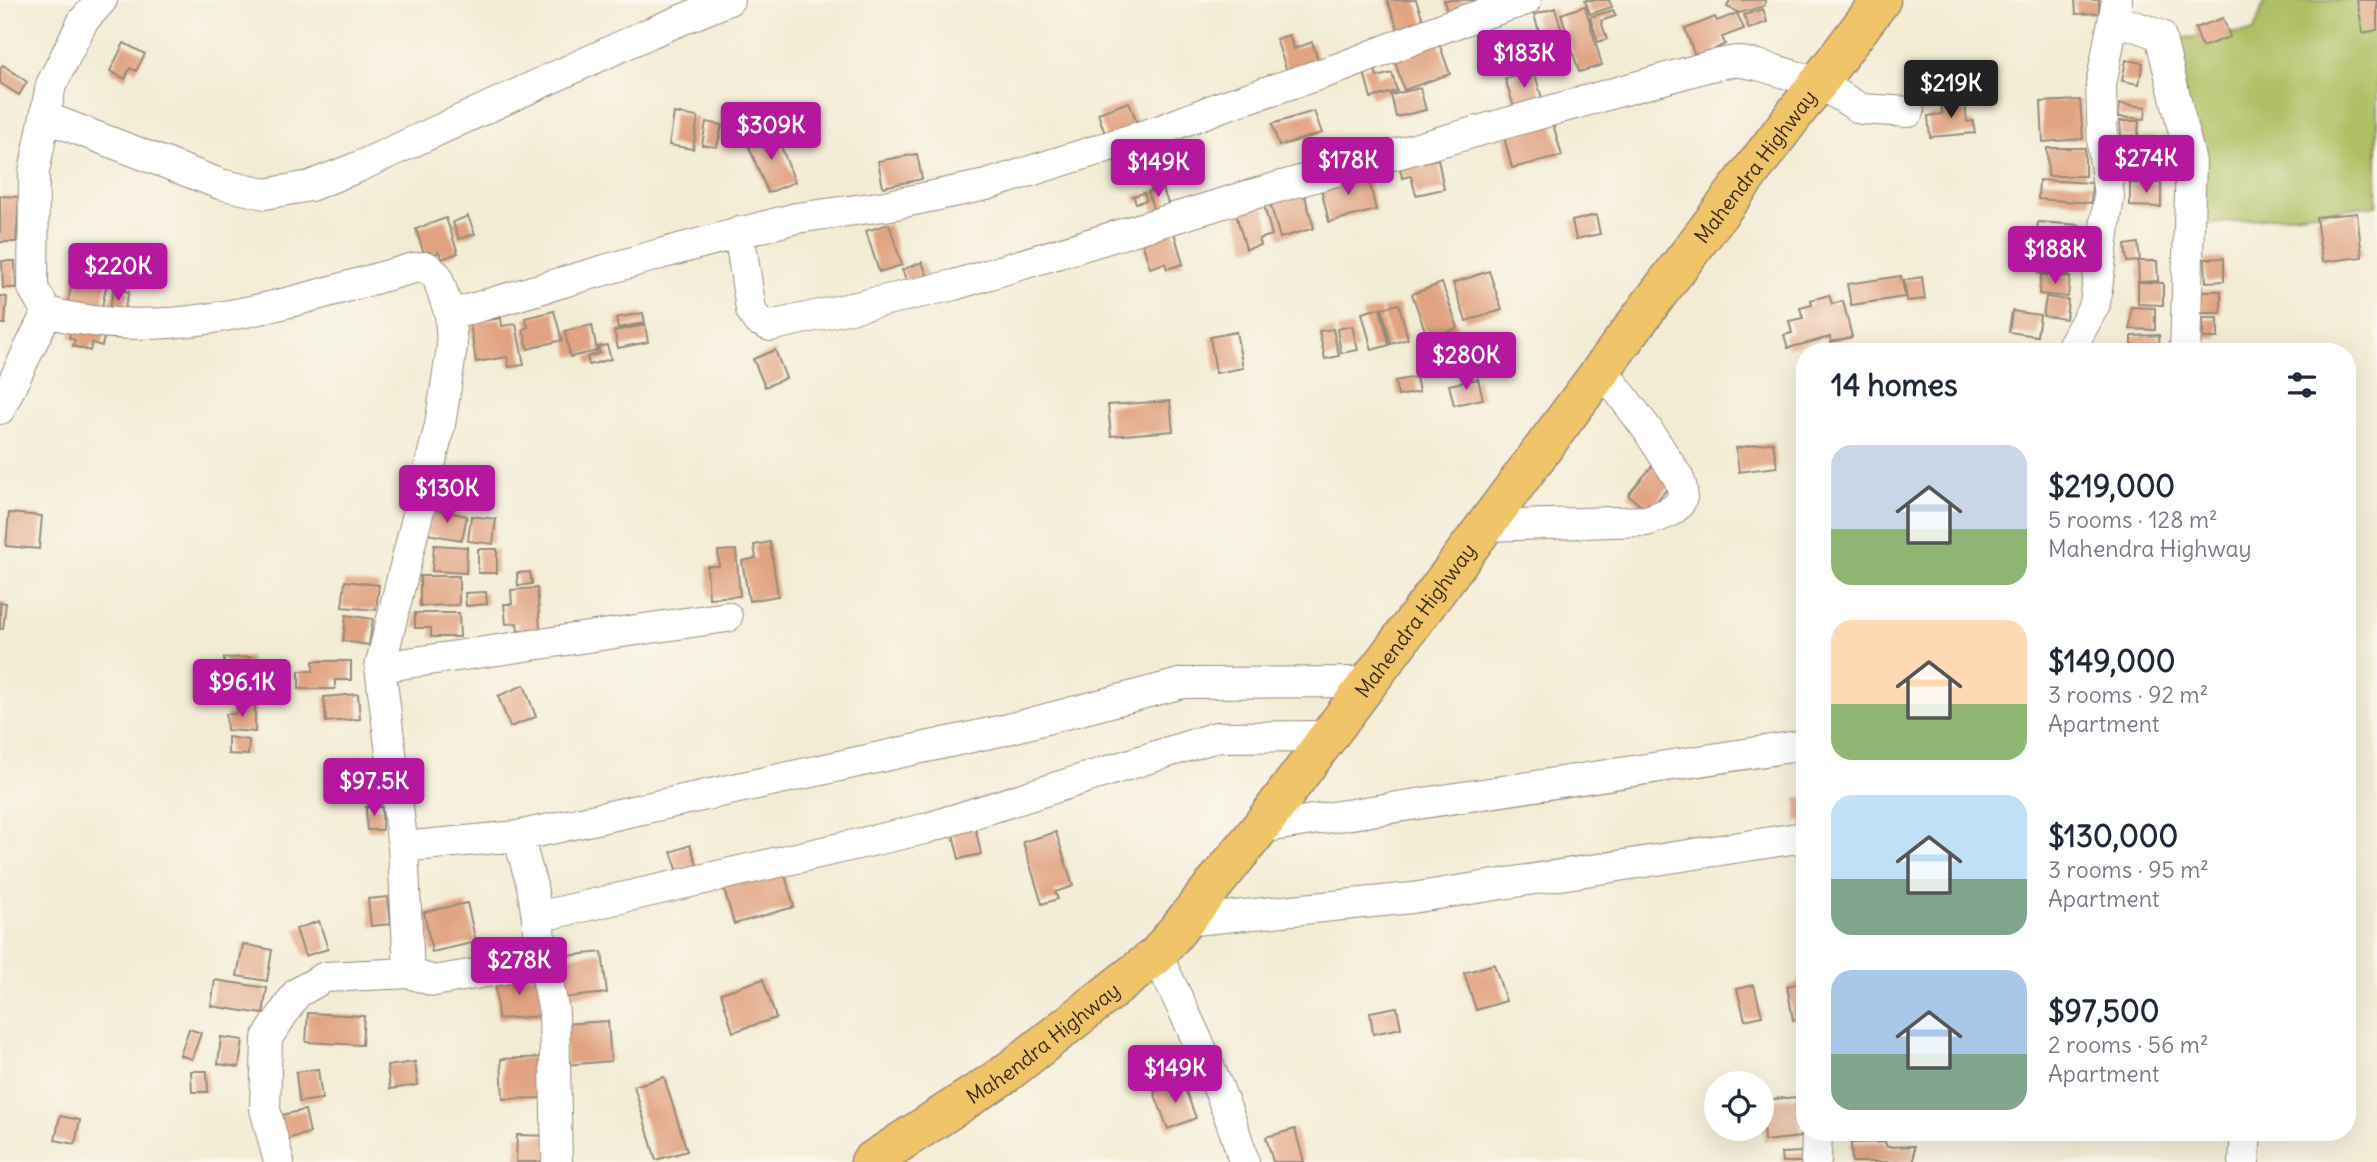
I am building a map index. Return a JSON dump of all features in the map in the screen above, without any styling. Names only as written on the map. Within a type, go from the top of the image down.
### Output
[{"type":"highway","name":"Mahendra Highway","points":[[870,1162],[1004,1075],[1157,955],[1261,828],[1602,369],[1881,0]]},
{"type":"street","points":[[102,0],[83,22],[51,85],[34,172],[33,288],[47,313],[73,320],[133,324],[200,321],[264,308],[427,267],[438,276],[450,315],[452,347],[440,425],[380,667],[403,847],[409,973]]},
{"type":"street","points":[[45,117],[220,184],[265,194],[310,186],[358,167],[650,33],[729,0]]},
{"type":"street","points":[[450,315],[796,218],[886,206],[986,185],[1064,162],[1342,67],[1450,25],[1526,0]]},
{"type":"street","points":[[2074,343],[2095,304],[2109,196],[2103,149],[2101,85],[2115,10],[2160,35],[2191,162],[2185,343]]},
{"type":"street","points":[[739,232],[751,310],[757,320],[770,327],[954,285],[1276,188],[1736,61],[1819,83],[1861,109],[1909,112]]},
{"type":"street","points":[[0,409],[47,313]]},
{"type":"street","points":[[1485,526],[1646,522],[1679,506],[1683,499],[1682,484],[1647,429],[1602,369]]},
{"type":"street","points":[[380,667],[727,617]]},
{"type":"street","points":[[403,847],[518,836],[1004,730],[1183,683],[1369,682]]},
{"type":"street","points":[[537,917],[924,828],[1216,737],[1328,736]]},
{"type":"street","points":[[1261,828],[1796,746]]},
{"type":"street","points":[[518,836],[532,886],[554,1012],[557,1162]]},
{"type":"street","points":[[1185,921],[1412,898],[1796,838]]},
{"type":"street","points":[[1157,955],[1212,1072],[1244,1162]]},
{"type":"street","points":[[279,1162],[265,1109],[267,1038],[297,993],[325,977],[409,973],[434,981],[544,962]]},
{"type":"street","points":[[1815,1162],[1816,1141]]},
{"type":"street","points":[[2244,1162],[2245,1141]]},
{"type":"green space","points":[[2265,0],[2377,0],[2377,205],[2204,225],[2156,41],[2254,31]]},
{"type":"building","points":[[1387,0],[1416,0],[1427,31],[1402,40]]},
{"type":"building","points":[[1444,0],[1498,0],[1447,13]]},
{"type":"building","points":[[1585,0],[1609,0],[1612,7],[1590,14]]},
{"type":"building","points":[[1730,0],[1766,0],[1764,6],[1740,13],[1727,7]]},
{"type":"building","points":[[2075,0],[2099,0],[2099,13],[2076,14]]},
{"type":"building","points":[[2357,0],[2377,0],[2377,30],[2363,33]]},
{"type":"building","points":[[1585,6],[1602,65],[1579,72],[1561,14]]},
{"type":"building","points":[[1555,8],[1564,38],[1543,44],[1534,15]]},
{"type":"building","points":[[1763,9],[1767,22],[1749,29],[1744,15]]},
{"type":"building","points":[[1613,10],[1616,16],[1601,21],[1607,39],[1598,42],[1590,17]]},
{"type":"building","points":[[1737,13],[1744,29],[1722,37],[1725,44],[1715,49],[1718,57],[1698,64],[1685,29],[1715,17],[1717,21]]},
{"type":"building","points":[[2223,18],[2230,37],[2202,47],[2195,28]]},
{"type":"building","points":[[1289,35],[1294,49],[1312,42],[1321,69],[1288,74],[1276,39]]},
{"type":"building","points":[[1436,35],[1450,74],[1404,90],[1394,59]]},
{"type":"building","points":[[124,43],[145,54],[136,71],[130,68],[125,79],[110,71]]},
{"type":"building","points":[[2126,60],[2143,63],[2139,84],[2122,81]]},
{"type":"building","points":[[3,65],[27,82],[19,95],[0,83],[0,69]]},
{"type":"building","points":[[1374,65],[1377,77],[1392,73],[1397,91],[1371,98],[1363,68]]},
{"type":"building","points":[[1534,71],[1543,102],[1515,110],[1505,79]]},
{"type":"building","points":[[1420,88],[1426,110],[1396,117],[1391,95]]},
{"type":"building","points":[[1965,100],[1967,122],[1973,121],[1975,133],[1930,137],[1928,116],[1942,114],[1941,102]]},
{"type":"building","points":[[2080,100],[2083,139],[2043,142],[2041,102]]},
{"type":"building","points":[[1129,102],[1140,131],[1108,143],[1098,113]]},
{"type":"building","points":[[2120,104],[2146,107],[2145,119],[2119,117]]},
{"type":"building","points":[[1314,111],[1322,133],[1279,146],[1272,124]]},
{"type":"building","points":[[674,113],[698,117],[693,149],[669,145]]},
{"type":"building","points":[[2120,121],[2139,121],[2138,136],[2121,136]]},
{"type":"building","points":[[706,122],[722,125],[717,147],[702,145]]},
{"type":"building","points":[[1553,124],[1562,156],[1512,168],[1504,137]]},
{"type":"building","points":[[775,131],[795,182],[768,193],[747,142]]},
{"type":"building","points":[[2153,137],[2155,151],[2143,153],[2141,139]]},
{"type":"building","points":[[2139,138],[2140,153],[2120,155],[2119,140]]},
{"type":"building","points":[[2047,148],[2085,148],[2085,176],[2048,176]]},
{"type":"building","points":[[917,154],[922,179],[883,187],[878,161]]},
{"type":"building","points":[[1438,159],[1444,189],[1416,195],[1411,176],[1402,178],[1400,167]]},
{"type":"building","points":[[1367,172],[1376,210],[1329,222],[1320,184]]},
{"type":"building","points":[[2039,180],[2092,183],[2091,203],[2038,199]]},
{"type":"building","points":[[2130,183],[2161,183],[2161,207],[2130,206]]},
{"type":"building","points":[[1162,187],[1169,206],[1154,211],[1148,192]]},
{"type":"building","points":[[1144,193],[1147,200],[1136,203],[1133,196]]},
{"type":"building","points":[[1304,193],[1314,228],[1280,238],[1270,203]]},
{"type":"building","points":[[0,196],[19,197],[16,242],[0,242]]},
{"type":"building","points":[[1264,206],[1272,235],[1259,239],[1261,245],[1246,249],[1236,214]]},
{"type":"building","points":[[2357,213],[2362,257],[2322,262],[2316,217]]},
{"type":"building","points":[[1596,215],[1600,234],[1576,239],[1572,221]]},
{"type":"building","points":[[468,216],[475,234],[459,239],[453,222]]},
{"type":"building","points":[[446,218],[458,253],[442,259],[439,252],[425,257],[416,229]]},
{"type":"building","points":[[2038,222],[2080,225],[2078,252],[2035,248]]},
{"type":"building","points":[[889,224],[902,265],[879,272],[866,231]]},
{"type":"building","points":[[1174,232],[1183,264],[1167,269],[1165,263],[1150,268],[1142,242]]},
{"type":"building","points":[[2138,243],[2140,261],[2127,262],[2125,245]]},
{"type":"building","points":[[2039,254],[2070,256],[2069,274],[2038,273]]},
{"type":"building","points":[[2224,258],[2224,281],[2206,282],[2205,259]]},
{"type":"building","points":[[2,261],[15,261],[16,288],[3,288]]},
{"type":"building","points":[[2138,261],[2157,261],[2158,281],[2139,282]]},
{"type":"building","points":[[922,262],[928,277],[908,284],[902,270]]},
{"type":"building","points":[[75,270],[108,277],[101,312],[67,305]]},
{"type":"building","points":[[1489,271],[1502,310],[1466,321],[1453,283]]},
{"type":"building","points":[[2041,275],[2070,277],[2068,297],[2039,294]]},
{"type":"building","points":[[1901,276],[1905,297],[1851,305],[1847,284]]},
{"type":"building","points":[[1922,277],[1925,299],[1907,301],[1904,280]]},
{"type":"building","points":[[2138,282],[2163,283],[2163,305],[2138,304]]},
{"type":"building","points":[[1442,283],[1458,328],[1428,339],[1412,294]]},
{"type":"building","points":[[114,288],[129,292],[122,318],[108,314]]},
{"type":"building","points":[[2196,291],[2221,291],[2221,313],[2196,313]]},
{"type":"building","points":[[1829,295],[1832,304],[1843,301],[1852,337],[1831,342],[1830,337],[1796,343],[1796,346],[1788,348],[1784,335],[1792,333],[1789,321],[1803,318],[1800,308],[1812,305],[1811,300]]},
{"type":"building","points":[[0,296],[7,297],[5,324],[0,324]]},
{"type":"building","points":[[2046,297],[2068,300],[2066,319],[2043,316]]},
{"type":"building","points":[[1399,304],[1408,339],[1391,344],[1382,308]]},
{"type":"building","points":[[2131,307],[2155,308],[2155,330],[2130,329]]},
{"type":"building","points":[[1380,308],[1389,345],[1372,350],[1362,313]]},
{"type":"building","points":[[554,311],[562,340],[528,349],[523,329],[528,327],[525,318]]},
{"type":"building","points":[[2012,311],[2040,315],[2037,336],[2009,332]]},
{"type":"building","points":[[643,313],[645,323],[618,328],[616,318]]},
{"type":"building","points":[[501,318],[502,326],[516,324],[524,365],[509,367],[507,357],[476,362],[470,323]]},
{"type":"building","points":[[2203,318],[2218,318],[2218,338],[2203,338]]},
{"type":"building","points":[[73,324],[105,334],[102,346],[92,343],[90,351],[73,346],[75,340],[69,338]]},
{"type":"building","points":[[592,325],[597,351],[570,357],[565,331]]},
{"type":"building","points":[[645,325],[648,342],[618,348],[614,331]]},
{"type":"building","points":[[1352,326],[1358,350],[1341,353],[1337,329]]},
{"type":"building","points":[[1333,329],[1339,356],[1325,359],[1319,331]]},
{"type":"building","points":[[1236,332],[1243,368],[1216,373],[1210,337]]},
{"type":"building","points":[[2159,335],[2159,343],[2132,343],[2132,336]]},
{"type":"building","points":[[607,345],[611,359],[589,365],[587,357],[600,353],[598,347]]},
{"type":"building","points":[[775,350],[786,378],[765,387],[753,359]]},
{"type":"building","points":[[1416,377],[1419,392],[1398,396],[1395,381]]},
{"type":"building","points":[[1478,379],[1483,399],[1454,405],[1449,385]]},
{"type":"building","points":[[1170,401],[1173,431],[1111,436],[1108,405]]},
{"type":"building","points":[[1773,442],[1777,467],[1739,472],[1736,448]]},
{"type":"building","points":[[1652,466],[1672,483],[1648,512],[1628,495]]},
{"type":"building","points":[[436,488],[455,491],[452,506],[435,503]]},
{"type":"building","points":[[432,509],[467,516],[462,540],[427,534]]},
{"type":"building","points":[[9,513],[42,516],[39,549],[6,546]]},
{"type":"building","points":[[471,516],[496,519],[493,544],[468,541]]},
{"type":"building","points":[[770,542],[778,596],[749,601],[742,561],[756,558],[754,545]]},
{"type":"building","points":[[434,545],[467,547],[466,573],[432,571]]},
{"type":"building","points":[[478,549],[497,549],[497,573],[478,573]]},
{"type":"building","points":[[736,550],[740,596],[709,598],[707,566],[719,566],[718,551]]},
{"type":"building","points":[[530,572],[532,584],[518,586],[517,573]]},
{"type":"building","points":[[420,576],[459,576],[459,605],[420,606]]},
{"type":"building","points":[[345,581],[379,585],[376,610],[342,607]]},
{"type":"building","points":[[537,588],[540,629],[518,631],[517,623],[506,624],[504,604],[512,604],[511,590]]},
{"type":"building","points":[[486,592],[487,604],[466,606],[465,593]]},
{"type":"building","points":[[0,602],[6,603],[3,629],[0,629]]},
{"type":"building","points":[[415,613],[459,613],[460,637],[431,637],[431,628],[415,628]]},
{"type":"building","points":[[346,615],[373,619],[369,645],[343,641]]},
{"type":"building","points":[[250,657],[251,678],[224,679],[224,658]]},
{"type":"building","points":[[313,661],[351,661],[351,680],[335,680],[335,689],[299,689],[299,671],[313,671]]},
{"type":"building","points":[[524,685],[536,717],[510,727],[498,696]]},
{"type":"building","points":[[358,694],[360,719],[326,722],[324,697]]},
{"type":"building","points":[[237,704],[255,705],[255,732],[227,730],[226,714],[236,714]]},
{"type":"building","points":[[228,737],[249,740],[248,755],[228,754]]},
{"type":"building","points":[[388,764],[391,788],[361,792],[358,768]]},
{"type":"building","points":[[356,774],[357,791],[329,791],[329,775]]},
{"type":"building","points":[[366,807],[382,807],[382,830],[367,830]]},
{"type":"building","points":[[974,821],[981,854],[959,859],[951,826]]},
{"type":"building","points":[[1056,832],[1073,886],[1055,892],[1058,899],[1042,904],[1023,842]]},
{"type":"building","points":[[690,845],[699,870],[680,877],[671,852]]},
{"type":"building","points":[[783,868],[794,907],[734,924],[722,882]]},
{"type":"building","points":[[388,897],[391,924],[371,926],[368,899]]},
{"type":"building","points":[[467,903],[476,942],[432,952],[424,912]]},
{"type":"building","points":[[319,921],[328,949],[305,956],[296,929]]},
{"type":"building","points":[[243,944],[272,950],[267,981],[237,976]]},
{"type":"building","points":[[602,952],[607,993],[562,998],[557,957]]},
{"type":"building","points":[[1494,964],[1506,1001],[1476,1010],[1464,973]]},
{"type":"building","points":[[540,975],[543,1016],[498,1019],[495,978]]},
{"type":"building","points":[[763,979],[776,1018],[733,1032],[721,993]]},
{"type":"building","points":[[215,980],[267,988],[263,1014],[211,1006]]},
{"type":"building","points":[[1796,984],[1796,1019],[1793,1020],[1787,986]]},
{"type":"building","points":[[1754,985],[1762,1016],[1745,1020],[1737,989]]},
{"type":"building","points":[[1397,1007],[1401,1028],[1373,1034],[1370,1012]]},
{"type":"building","points":[[308,1013],[364,1016],[362,1045],[306,1042]]},
{"type":"building","points":[[608,1021],[611,1061],[566,1065],[563,1024]]},
{"type":"building","points":[[189,1029],[201,1033],[192,1059],[180,1055]]},
{"type":"building","points":[[221,1037],[243,1040],[239,1067],[218,1064]]},
{"type":"building","points":[[546,1057],[547,1098],[503,1099],[501,1059]]},
{"type":"building","points":[[415,1062],[418,1085],[390,1089],[387,1066]]},
{"type":"building","points":[[318,1069],[322,1099],[299,1102],[296,1072]]},
{"type":"building","points":[[191,1071],[207,1071],[208,1092],[192,1092]]},
{"type":"building","points":[[664,1077],[687,1151],[656,1160],[634,1086]]},
{"type":"building","points":[[1182,1081],[1196,1118],[1168,1129],[1154,1092]]},
{"type":"building","points":[[1796,1097],[1796,1138],[1774,1140],[1774,1099]]},
{"type":"building","points":[[305,1110],[310,1133],[282,1140],[277,1116]]},
{"type":"building","points":[[60,1116],[80,1120],[75,1144],[55,1140]]},
{"type":"building","points":[[1295,1129],[1304,1162],[1273,1162],[1266,1137]]},
{"type":"building","points":[[517,1135],[553,1136],[552,1162],[516,1162]]},
{"type":"building","points":[[1885,1142],[1887,1147],[1914,1146],[1914,1162],[1852,1162],[1851,1143]]},
{"type":"building","points":[[1804,1152],[1805,1162],[1782,1162],[1781,1153]]}]
